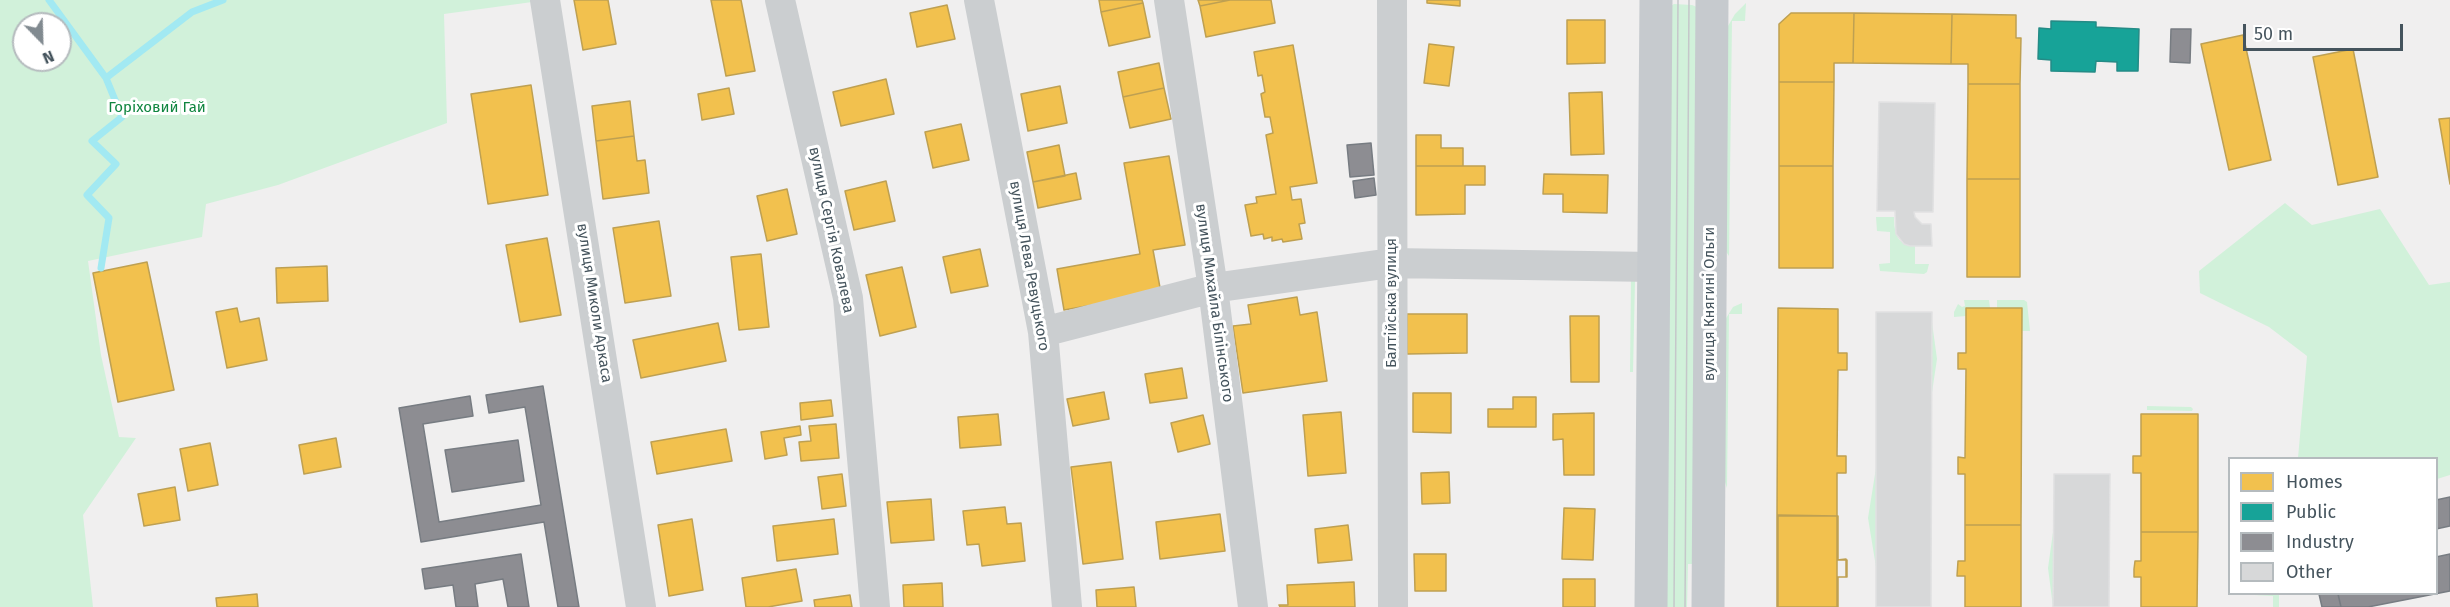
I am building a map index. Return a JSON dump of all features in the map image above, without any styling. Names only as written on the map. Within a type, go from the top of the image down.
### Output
[{"type":"main road","points":[[1651,607],[1656,0]]},
{"type":"main road","name":"вулиця Княгині Ольги","points":[[1708,607],[1712,0]]},
{"type":"street","name":"вулиця Миколи Аркаса","points":[[545,0],[642,607]]},
{"type":"street","name":"вулиця Сергія Ковалева","points":[[780,0],[848,298],[875,607]]},
{"type":"street","name":"вулиця Лева Ревуцького","points":[[979,0],[1043,332],[1067,607]]},
{"type":"street","name":"вулиця Михайла Білінського","points":[[1169,0],[1179,53],[1213,288],[1253,607]]},
{"type":"street","name":"Балтійська вулиця","points":[[1392,0],[1393,607]]},
{"type":"street","points":[[1043,332],[1213,288],[1391,263],[1654,267]]},
{"type":"green space","name":"Горіховий Гай","points":[[0,0],[547,0],[444,14],[447,123],[278,185],[206,204],[202,237],[88,261],[101,355],[119,437],[136,438],[83,515],[93,607],[0,607]]},
{"type":"green space","points":[[1746,3],[1745,21],[1732,21],[1729,256],[1725,250],[1728,26],[1735,14]]},
{"type":"green space","points":[[1674,4],[1697,7],[1694,564],[1688,564],[1687,607],[1664,607],[1669,7]]},
{"type":"green space","points":[[2285,203],[2312,225],[2380,209],[2429,285],[2450,282],[2450,475],[2438,479],[2438,457],[2298,457],[2307,356],[2269,327],[2200,293],[2199,271]]},
{"type":"green space","points":[[1876,217],[1894,217],[1900,241],[1915,246],[1915,264],[1929,264],[1927,272],[1924,274],[1880,271],[1879,264],[1890,263],[1890,232],[1877,231]]},
{"type":"green space","points":[[1631,278],[1635,281],[1633,372],[1630,372]]},
{"type":"green space","points":[[1964,300],[1989,300],[1990,308],[1966,308],[1966,316],[1954,317],[1958,304],[1965,306]]},
{"type":"green space","points":[[1997,300],[2027,302],[2030,331],[2022,331],[1997,308]]},
{"type":"green space","points":[[1742,303],[1742,314],[1729,314],[1727,488],[1722,473],[1725,320],[1733,307]]},
{"type":"green space","points":[[1931,315],[1937,359],[1931,399]]},
{"type":"green space","points":[[2147,406],[2191,407],[2193,409],[2192,411],[2147,410]]},
{"type":"green space","points":[[1876,468],[1876,567],[1868,518]]},
{"type":"green space","points":[[2054,525],[2053,607],[2048,568]]},
{"type":"green space","points":[[2254,595],[2279,595],[2279,607],[2273,607],[2273,596]]},
{"type":"building: Homes","points":[[574,0],[608,0],[616,44],[583,50]]},
{"type":"building: Homes","points":[[711,0],[741,0],[755,71],[726,76]]},
{"type":"building: Homes","points":[[1099,0],[1142,0],[1143,3],[1101,12]]},
{"type":"building: Homes","points":[[1198,0],[1230,0],[1200,6]]},
{"type":"building: Homes","points":[[1230,0],[1271,0],[1275,23],[1206,37],[1200,6]]},
{"type":"building: Homes","points":[[1427,0],[1460,0],[1460,6],[1427,3]]},
{"type":"building: Homes","points":[[1143,3],[1150,37],[1109,46],[1101,12]]},
{"type":"building: Homes","points":[[947,5],[955,39],[917,47],[910,13]]},
{"type":"building: Homes","points":[[1791,13],[1854,13],[1853,63],[1834,63],[1834,82],[1779,82],[1779,24]]},
{"type":"building: Homes","points":[[1854,13],[1952,14],[1951,64],[1853,63]]},
{"type":"building: Homes","points":[[1952,14],[2016,15],[2016,38],[2021,38],[2020,84],[1968,84],[1968,64],[1951,64]]},
{"type":"building: Homes","points":[[1567,20],[1605,20],[1605,63],[1567,64]]},
{"type":"building: Homes","points":[[2243,35],[2271,160],[2229,170],[2201,44]]},
{"type":"building: Homes","points":[[1429,44],[1454,47],[1449,86],[1424,83]]},
{"type":"building: Homes","points":[[1293,45],[1317,183],[1290,187],[1292,200],[1301,199],[1305,223],[1299,224],[1302,239],[1283,242],[1282,239],[1272,241],[1272,237],[1264,239],[1263,234],[1251,236],[1245,205],[1257,203],[1256,197],[1276,194],[1266,135],[1273,133],[1270,117],[1265,117],[1261,94],[1265,92],[1262,75],[1258,76],[1254,52]]},
{"type":"building: Homes","points":[[2353,49],[2378,177],[2338,185],[2313,57]]},
{"type":"building: Homes","points":[[1159,63],[1164,88],[1123,97],[1118,72]]},
{"type":"building: Homes","points":[[886,79],[894,114],[841,126],[833,92]]},
{"type":"building: Homes","points":[[1779,82],[1834,82],[1833,166],[1779,166]]},
{"type":"building: Homes","points":[[1968,84],[2020,84],[2020,179],[1967,179]]},
{"type":"building: Homes","points":[[531,85],[548,195],[488,204],[471,94]]},
{"type":"building: Homes","points":[[1060,86],[1067,123],[1028,131],[1021,94]]},
{"type":"building: Homes","points":[[729,88],[734,114],[702,120],[698,94]]},
{"type":"building: Homes","points":[[1164,88],[1171,119],[1130,128],[1123,97]]},
{"type":"building: Homes","points":[[1602,92],[1604,154],[1571,155],[1569,93]]},
{"type":"building: Homes","points":[[630,101],[634,136],[596,141],[592,106]]},
{"type":"building: Homes","points":[[2450,118],[2450,184],[2439,119]]},
{"type":"building: Homes","points":[[961,124],[969,160],[933,168],[925,132]]},
{"type":"building: Homes","points":[[1416,135],[1441,135],[1441,148],[1463,148],[1463,166],[1416,166]]},
{"type":"building: Homes","points":[[634,136],[637,161],[645,160],[649,193],[603,199],[596,141]]},
{"type":"building: Homes","points":[[1059,145],[1065,176],[1033,182],[1027,152]]},
{"type":"building: Homes","points":[[1169,156],[1185,245],[1153,250],[1161,293],[1064,310],[1057,269],[1140,254],[1124,163]]},
{"type":"building: Homes","points":[[1416,166],[1485,166],[1485,185],[1465,185],[1465,214],[1416,215]]},
{"type":"building: Homes","points":[[1779,166],[1833,166],[1833,268],[1779,268]]},
{"type":"building: Homes","points":[[1076,173],[1081,199],[1038,208],[1033,182]]},
{"type":"building: Homes","points":[[1544,174],[1608,175],[1607,213],[1563,212],[1563,194],[1543,194]]},
{"type":"building: Homes","points":[[1967,179],[2020,179],[2020,277],[1967,277]]},
{"type":"building: Homes","points":[[886,181],[895,221],[854,230],[845,191]]},
{"type":"building: Homes","points":[[787,189],[797,234],[767,241],[757,196]]},
{"type":"building: Homes","points":[[659,221],[671,296],[625,303],[613,228]]},
{"type":"building: Homes","points":[[547,238],[561,315],[520,322],[506,245]]},
{"type":"building: Homes","points":[[980,249],[988,286],[951,293],[943,257]]},
{"type":"building: Homes","points":[[761,254],[769,327],[739,330],[731,257]]},
{"type":"building: Homes","points":[[147,262],[174,390],[118,402],[93,273]]},
{"type":"building: Homes","points":[[327,266],[328,301],[277,303],[276,268]]},
{"type":"building: Homes","points":[[902,267],[916,327],[880,336],[866,275]]},
{"type":"building: Homes","points":[[1297,297],[1300,315],[1317,312],[1327,381],[1243,393],[1233,326],[1251,324],[1248,305]]},
{"type":"building: Homes","points":[[237,308],[240,322],[259,318],[267,360],[227,368],[216,312]]},
{"type":"building: Homes","points":[[1778,308],[1838,309],[1838,353],[1847,353],[1847,370],[1838,370],[1837,456],[1846,456],[1846,473],[1837,473],[1837,516],[1777,516]]},
{"type":"building: Homes","points":[[1966,308],[2022,308],[2021,525],[1965,525],[1965,474],[1958,474],[1958,457],[1965,458],[1966,369],[1958,369],[1958,353],[1966,353]]},
{"type":"building: Homes","points":[[1407,314],[1467,314],[1467,353],[1407,354]]},
{"type":"building: Homes","points":[[1570,316],[1599,316],[1599,382],[1571,382]]},
{"type":"building: Homes","points":[[718,323],[726,361],[641,378],[633,340]]},
{"type":"building: Homes","points":[[1182,368],[1187,398],[1150,403],[1145,374]]},
{"type":"building: Homes","points":[[1104,392],[1109,419],[1073,426],[1067,399]]},
{"type":"building: Homes","points":[[1413,393],[1451,393],[1451,433],[1413,432]]},
{"type":"building: Homes","points":[[1513,397],[1536,397],[1536,427],[1488,427],[1488,409],[1513,409]]},
{"type":"building: Homes","points":[[831,400],[833,416],[801,420],[800,403]]},
{"type":"building: Homes","points":[[1341,412],[1346,473],[1308,476],[1303,415]]},
{"type":"building: Homes","points":[[1594,413],[1594,475],[1564,475],[1563,439],[1553,440],[1553,414]]},
{"type":"building: Homes","points":[[998,414],[1001,445],[960,448],[958,417]]},
{"type":"building: Homes","points":[[2141,414],[2198,414],[2198,532],[2141,532],[2141,473],[2133,473],[2133,456],[2141,456]]},
{"type":"building: Homes","points":[[1203,415],[1210,444],[1178,452],[1171,423]]},
{"type":"building: Homes","points":[[836,424],[839,458],[801,461],[799,442],[811,441],[809,426]]},
{"type":"building: Homes","points":[[800,426],[801,435],[784,438],[787,455],[765,459],[761,432]]},
{"type":"building: Homes","points":[[726,429],[732,461],[657,474],[651,442]]},
{"type":"building: Homes","points":[[336,438],[341,467],[304,474],[299,445]]},
{"type":"building: Homes","points":[[210,443],[218,485],[188,491],[180,449]]},
{"type":"building: Homes","points":[[1111,462],[1123,559],[1083,564],[1071,467]]},
{"type":"building: Homes","points":[[1449,472],[1450,503],[1422,504],[1421,473]]},
{"type":"building: Homes","points":[[842,474],[846,506],[822,509],[818,477]]},
{"type":"building: Homes","points":[[175,487],[180,520],[144,526],[138,494]]},
{"type":"building: Homes","points":[[931,499],[934,540],[891,543],[887,502]]},
{"type":"building: Homes","points":[[1005,507],[1007,524],[1021,523],[1025,561],[982,566],[979,544],[967,545],[963,511]]},
{"type":"building: Homes","points":[[1564,508],[1595,509],[1593,560],[1562,559]]},
{"type":"building: Homes","points":[[1220,514],[1225,551],[1160,559],[1156,522]]},
{"type":"building: Homes","points":[[1778,515],[1838,516],[1838,560],[1847,560],[1847,577],[1838,577],[1838,607],[1778,607]]},
{"type":"building: Homes","points":[[1777,516],[1837,516],[1837,560],[1846,559],[1846,577],[1837,577],[1837,607],[1777,607]]},
{"type":"building: Homes","points":[[1777,516],[1837,516],[1837,607],[1777,607]]},
{"type":"building: Homes","points":[[692,519],[703,590],[669,596],[658,525]]},
{"type":"building: Homes","points":[[834,519],[838,554],[777,561],[773,526]]},
{"type":"building: Homes","points":[[1348,525],[1352,560],[1318,563],[1315,529]]},
{"type":"building: Homes","points":[[1965,525],[2021,525],[2021,607],[1965,607],[1965,576],[1957,576],[1958,561],[1965,561]]},
{"type":"building: Homes","points":[[2141,532],[2198,532],[2197,607],[2141,607],[2141,577],[2134,577],[2134,569],[2135,561],[2141,561]]},
{"type":"building: Homes","points":[[1414,554],[1446,554],[1446,591],[1415,591]]},
{"type":"building: Homes","points":[[796,569],[802,601],[768,607],[746,607],[742,578]]},
{"type":"building: Homes","points":[[1563,579],[1595,579],[1595,607],[1563,607]]},
{"type":"building: Homes","points":[[1354,582],[1355,607],[1280,607],[1279,605],[1288,605],[1287,585]]},
{"type":"building: Homes","points":[[942,583],[943,607],[904,607],[903,585]]},
{"type":"building: Homes","points":[[1134,587],[1136,607],[1097,607],[1096,590]]},
{"type":"building: Homes","points":[[257,594],[258,607],[217,607],[216,598]]},
{"type":"building: Homes","points":[[850,595],[852,607],[815,607],[814,600]]},
{"type":"building: Public","points":[[2051,21],[2096,22],[2096,27],[2139,29],[2138,71],[2117,71],[2117,62],[2096,61],[2095,72],[2051,71],[2051,60],[2038,59],[2039,28],[2051,29]]},
{"type":"building: Industry","points":[[2171,29],[2191,29],[2190,63],[2170,62]]},
{"type":"building: Industry","points":[[1371,143],[1374,175],[1350,177],[1347,145]]},
{"type":"building: Industry","points":[[1374,178],[1376,195],[1355,198],[1353,181]]},
{"type":"building: Industry","points":[[543,386],[579,607],[558,607],[544,522],[421,542],[399,408],[470,396],[473,416],[423,424],[439,522],[541,505],[525,407],[489,413],[486,395]]},
{"type":"building: Industry","points":[[518,440],[524,481],[452,492],[445,450]]},
{"type":"building: Industry","points":[[2450,497],[2450,526],[2438,529],[2438,500]]},
{"type":"building: Industry","points":[[521,554],[529,607],[508,607],[503,579],[475,584],[478,607],[456,607],[453,585],[425,589],[422,569]]},
{"type":"building: Industry","points":[[2450,554],[2450,591],[2438,594],[2438,557]]},
{"type":"building: Industry","points":[[2319,595],[2338,595],[2341,607],[2322,607]]},
{"type":"building: Industry","points":[[2338,595],[2430,595],[2368,607],[2341,607]]},
{"type":"building: Other","points":[[1879,102],[1935,103],[1933,212],[1914,212],[1915,217],[1922,224],[1931,224],[1932,246],[1904,244],[1896,234],[1895,211],[1877,211]]},
{"type":"building: Other","points":[[1876,312],[1932,312],[1931,607],[1876,607]]},
{"type":"building: Other","points":[[2054,474],[2110,474],[2109,607],[2053,607]]},
{"type":"waterway","points":[[49,0],[106,78]]},
{"type":"waterway","points":[[101,268],[109,218],[87,195],[116,164],[92,141],[122,117],[106,78],[192,12],[223,0]]},
{"type":"tram line","points":[[1674,607],[1678,0]]},
{"type":"tram line","points":[[1685,607],[1689,0]]}]
